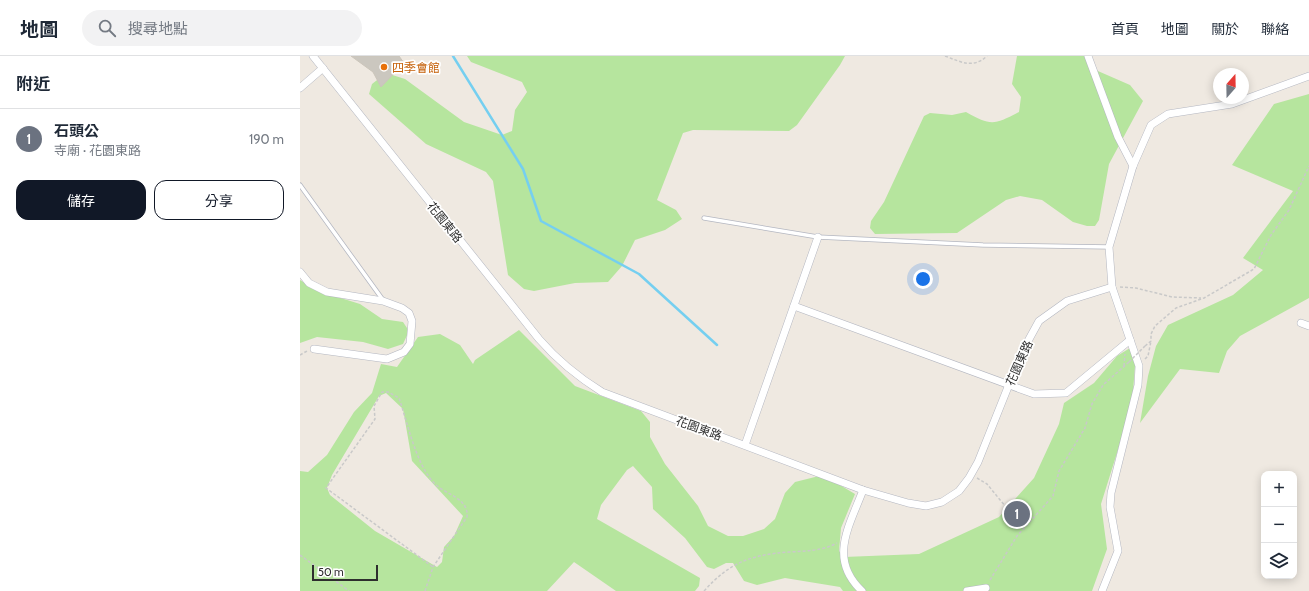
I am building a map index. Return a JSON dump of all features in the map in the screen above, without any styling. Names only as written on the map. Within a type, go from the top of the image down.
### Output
[{"type":"street","name":"花園東路","points":[[313,56],[556,359],[577,377],[602,392],[863,490],[926,506],[942,502],[958,491],[971,475],[978,462],[1022,352],[1039,321],[1068,301],[1112,287]]},
{"type":"street","points":[[1088,56],[1118,137],[1133,166]]},
{"type":"street","points":[[300,88],[323,68]]},
{"type":"street","points":[[1102,591],[1118,552],[1110,500],[1138,385],[1138,366],[1112,287],[1109,248],[1133,166],[1152,125],[1164,116],[1232,104],[1309,76]]},
{"type":"street","points":[[745,445],[818,237]]},
{"type":"street","points":[[300,272],[309,283],[327,292],[383,301],[402,308],[409,314],[412,321],[410,344],[404,352],[387,359],[353,356],[314,349]]},
{"type":"street","points":[[794,306],[1034,394],[1066,394],[1130,340]]},
{"type":"street","points":[[1301,324],[1309,326]]},
{"type":"street","points":[[862,591],[846,569],[843,554],[844,540],[863,490]]},
{"type":"street","points":[[966,591],[986,588]]},
{"type":"lane","points":[[300,185],[383,301]]},
{"type":"lane","points":[[704,218],[818,237],[983,246],[1109,248]]},
{"type":"path","points":[[945,56],[965,64],[972,64],[982,61],[987,56]]},
{"type":"path","points":[[1138,366],[1148,356],[1153,328],[1169,313],[1180,305],[1204,298],[1249,273],[1258,265],[1271,235],[1289,210],[1309,166]]},
{"type":"path","points":[[1112,287],[1136,288],[1172,296],[1204,298]]},
{"type":"path","points":[[986,588],[1014,540],[1037,512],[1053,496],[1059,471],[1085,428],[1092,404],[1103,385],[1151,340]]},
{"type":"path","points":[[426,591],[434,567],[464,521],[467,510],[465,503],[447,493],[428,475],[416,450],[399,398],[388,392],[382,392],[374,406],[375,419],[326,488],[434,567]]},
{"type":"path","points":[[971,475],[987,484],[1024,529]]},
{"type":"path","points":[[704,591],[731,566],[744,560],[787,552],[810,552],[832,546],[844,540]]},
{"type":"path","points":[[300,555],[349,591]]},
{"type":"green space","points":[[467,56],[845,56],[797,125],[789,131],[693,130],[683,133],[657,200],[676,210],[682,219],[665,230],[635,240],[622,266],[608,282],[575,283],[534,291],[524,289],[508,275],[493,181],[486,172],[426,144],[369,94],[372,84],[386,73],[405,79],[464,122],[502,135],[512,131],[515,110],[527,92],[522,82],[471,62]]},
{"type":"green space","points":[[1017,56],[1086,56],[1091,68],[1130,85],[1143,101],[1109,164],[1099,220],[1095,226],[1087,226],[1073,222],[1042,200],[1020,196],[1006,200],[957,233],[875,234],[870,228],[871,221],[884,202],[924,116],[930,113],[952,115],[966,112],[981,120],[992,122],[1004,119],[1019,112],[1021,97],[1012,84]]},
{"type":"green space","points":[[1309,94],[1309,298],[1240,336],[1227,351],[1219,373],[1180,369],[1140,423],[1148,376],[1156,346],[1168,325],[1233,295],[1263,270],[1243,258],[1293,191],[1232,165],[1274,104]]},
{"type":"green space","points":[[300,280],[318,291],[360,304],[382,319],[403,322],[409,331],[403,344],[388,349],[363,342],[317,337],[300,343]]},
{"type":"green space","points":[[519,330],[575,386],[641,411],[650,422],[650,437],[665,464],[698,506],[708,526],[728,536],[743,536],[764,529],[775,519],[785,493],[795,482],[823,475],[855,494],[841,528],[839,551],[844,557],[919,554],[999,517],[1034,478],[1059,424],[1064,403],[1094,383],[1117,356],[1130,348],[1136,353],[1132,405],[1101,504],[1107,549],[1092,591],[843,591],[840,587],[785,578],[757,585],[744,581],[733,563],[726,563],[714,569],[707,567],[685,538],[653,509],[652,487],[633,466],[627,470],[601,505],[597,519],[700,578],[699,586],[695,591],[616,591],[574,562],[547,591],[300,591],[300,471],[308,472],[327,455],[354,412],[372,393],[381,364],[397,367],[418,337],[440,334],[460,345],[473,364],[475,360]],"holes":[[[386,393],[403,409],[412,461],[463,516],[454,536],[444,547],[442,562],[437,567],[375,531],[330,495],[327,488],[332,475],[379,396]]]},
{"type":"building","name":"四季會館","points":[[351,56],[399,56],[404,63],[381,87],[373,72]]},
{"type":"waterway","points":[[453,56],[523,169],[541,221],[639,274],[717,345]]},
{"type":"place","name":"四季會館","points":[[384,67]]},
{"type":"place","name":"石頭公","points":[[1017,514]]}]
